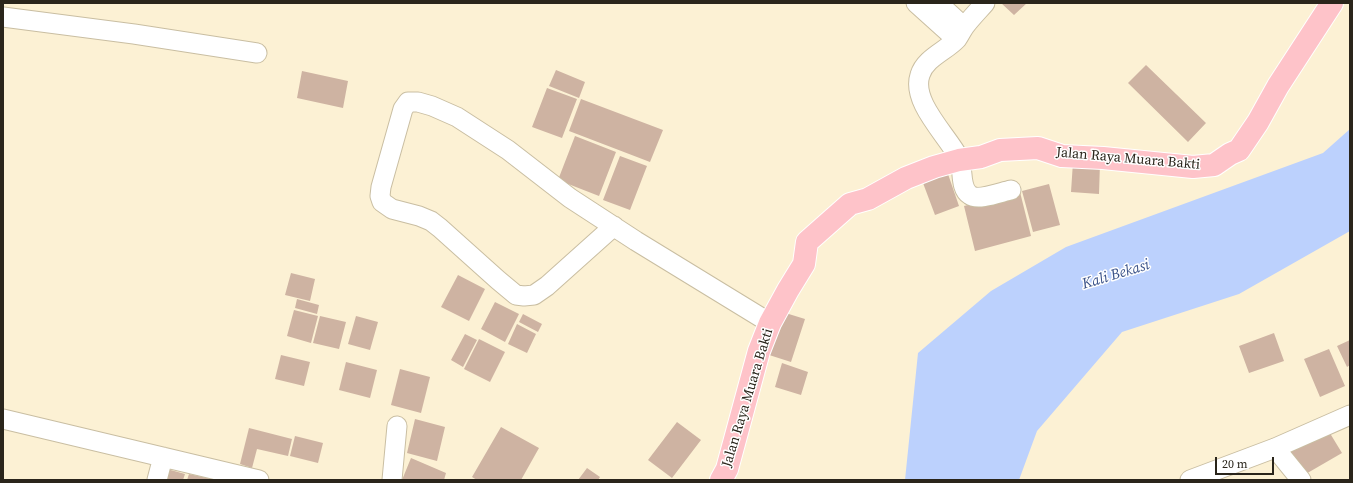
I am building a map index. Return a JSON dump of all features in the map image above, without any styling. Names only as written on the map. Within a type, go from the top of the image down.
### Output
[{"type":"main road","name":"Jalan Raya Muara Bakti","points":[[722,480],[729,462],[759,350],[770,323],[804,264],[807,242],[850,204],[868,199],[906,178],[934,167],[959,160],[981,157],[1000,150],[1038,148],[1062,156],[1103,158],[1193,167],[1214,165],[1230,154],[1239,150],[1258,122],[1278,86],[1332,3]]},
{"type":"street","points":[[916,3],[960,33]]},
{"type":"street","points":[[938,3],[960,33]]},
{"type":"street","points":[[985,3],[960,33],[931,59],[923,69],[920,75],[919,86],[921,98],[930,116],[943,132],[959,160],[965,191],[974,198],[1011,190]]},
{"type":"street","points":[[3,17],[257,52]]},
{"type":"street","points":[[614,226],[547,286],[534,295],[516,295],[440,228],[419,216],[392,209],[382,202],[380,196],[381,187],[403,109],[408,102],[418,102],[432,106],[457,117],[508,150],[570,198],[614,226],[636,241],[770,323]]},
{"type":"street","points":[[1190,480],[1275,448],[1350,415]]},
{"type":"street","points":[[3,419],[259,480]]},
{"type":"street","points":[[392,480],[397,426]]},
{"type":"street","points":[[1275,448],[1301,480]]},
{"type":"street","points":[[157,480],[163,457]]},
{"type":"water","name":"Kali Bekasi","points":[[1350,129],[1350,231],[1239,294],[1122,332],[1037,431],[1019,480],[905,480],[918,353],[991,291],[1066,247],[1323,153]]},
{"type":"building","points":[[1001,3],[1027,3],[1014,15]]},
{"type":"building","points":[[1146,65],[1206,123],[1188,142],[1128,83]]},
{"type":"building","points":[[556,70],[585,82],[579,98],[549,86]]},
{"type":"building","points":[[302,71],[348,81],[343,108],[297,98]]},
{"type":"building","points":[[547,88],[577,99],[562,138],[532,127]]},
{"type":"building","points":[[581,99],[663,130],[650,162],[569,131]]},
{"type":"building","points":[[575,136],[616,152],[599,196],[558,180]]},
{"type":"building","points":[[620,156],[647,166],[630,210],[603,200]]},
{"type":"building","points":[[1073,162],[1100,163],[1099,194],[1071,192]]},
{"type":"building","points":[[948,174],[959,206],[935,215],[923,183]]},
{"type":"building","points":[[1049,184],[1060,225],[1033,232],[1022,191]]},
{"type":"building","points":[[1020,192],[1031,236],[975,251],[964,206]]},
{"type":"building","points":[[291,273],[315,279],[310,301],[285,295]]},
{"type":"building","points":[[458,275],[485,289],[469,321],[441,307]]},
{"type":"building","points":[[297,299],[319,305],[317,314],[295,308]]},
{"type":"building","points":[[495,302],[519,314],[505,342],[481,329]]},
{"type":"building","points":[[294,310],[318,316],[311,343],[287,336]]},
{"type":"building","points":[[779,311],[805,319],[791,362],[766,354]]},
{"type":"building","points":[[523,314],[542,324],[538,332],[519,322]]},
{"type":"building","points":[[320,316],[346,322],[339,349],[313,343]]},
{"type":"building","points":[[356,316],[378,322],[370,350],[348,344]]},
{"type":"building","points":[[517,324],[536,334],[527,353],[508,344]]},
{"type":"building","points":[[1274,333],[1284,361],[1249,373],[1239,346]]},
{"type":"building","points":[[465,334],[477,340],[463,367],[451,360]]},
{"type":"building","points":[[479,339],[505,352],[490,382],[464,369]]},
{"type":"building","points":[[1350,340],[1350,365],[1347,367],[1337,346]]},
{"type":"building","points":[[1329,349],[1345,386],[1320,397],[1304,359]]},
{"type":"building","points":[[281,355],[310,362],[304,386],[275,379]]},
{"type":"building","points":[[346,362],[377,370],[370,398],[339,390]]},
{"type":"building","points":[[782,363],[808,372],[801,395],[775,387]]},
{"type":"building","points":[[400,369],[430,377],[421,413],[391,405]]},
{"type":"building","points":[[415,419],[445,427],[437,461],[407,453]]},
{"type":"building","points":[[677,422],[701,440],[672,478],[648,460]]},
{"type":"building","points":[[501,427],[539,448],[521,480],[477,480],[472,477]]},
{"type":"building","points":[[249,428],[292,439],[288,456],[257,449],[252,468],[240,464]]},
{"type":"building","points":[[1328,430],[1342,453],[1304,475],[1290,452]]},
{"type":"building","points":[[295,436],[323,443],[318,463],[290,456]]},
{"type":"building","points":[[411,458],[446,473],[444,480],[402,480]]},
{"type":"building","points":[[587,468],[600,477],[598,480],[578,480]]},
{"type":"building","points":[[167,469],[185,474],[183,480],[164,480]]},
{"type":"building","points":[[189,474],[212,479],[212,480],[187,480]]}]
